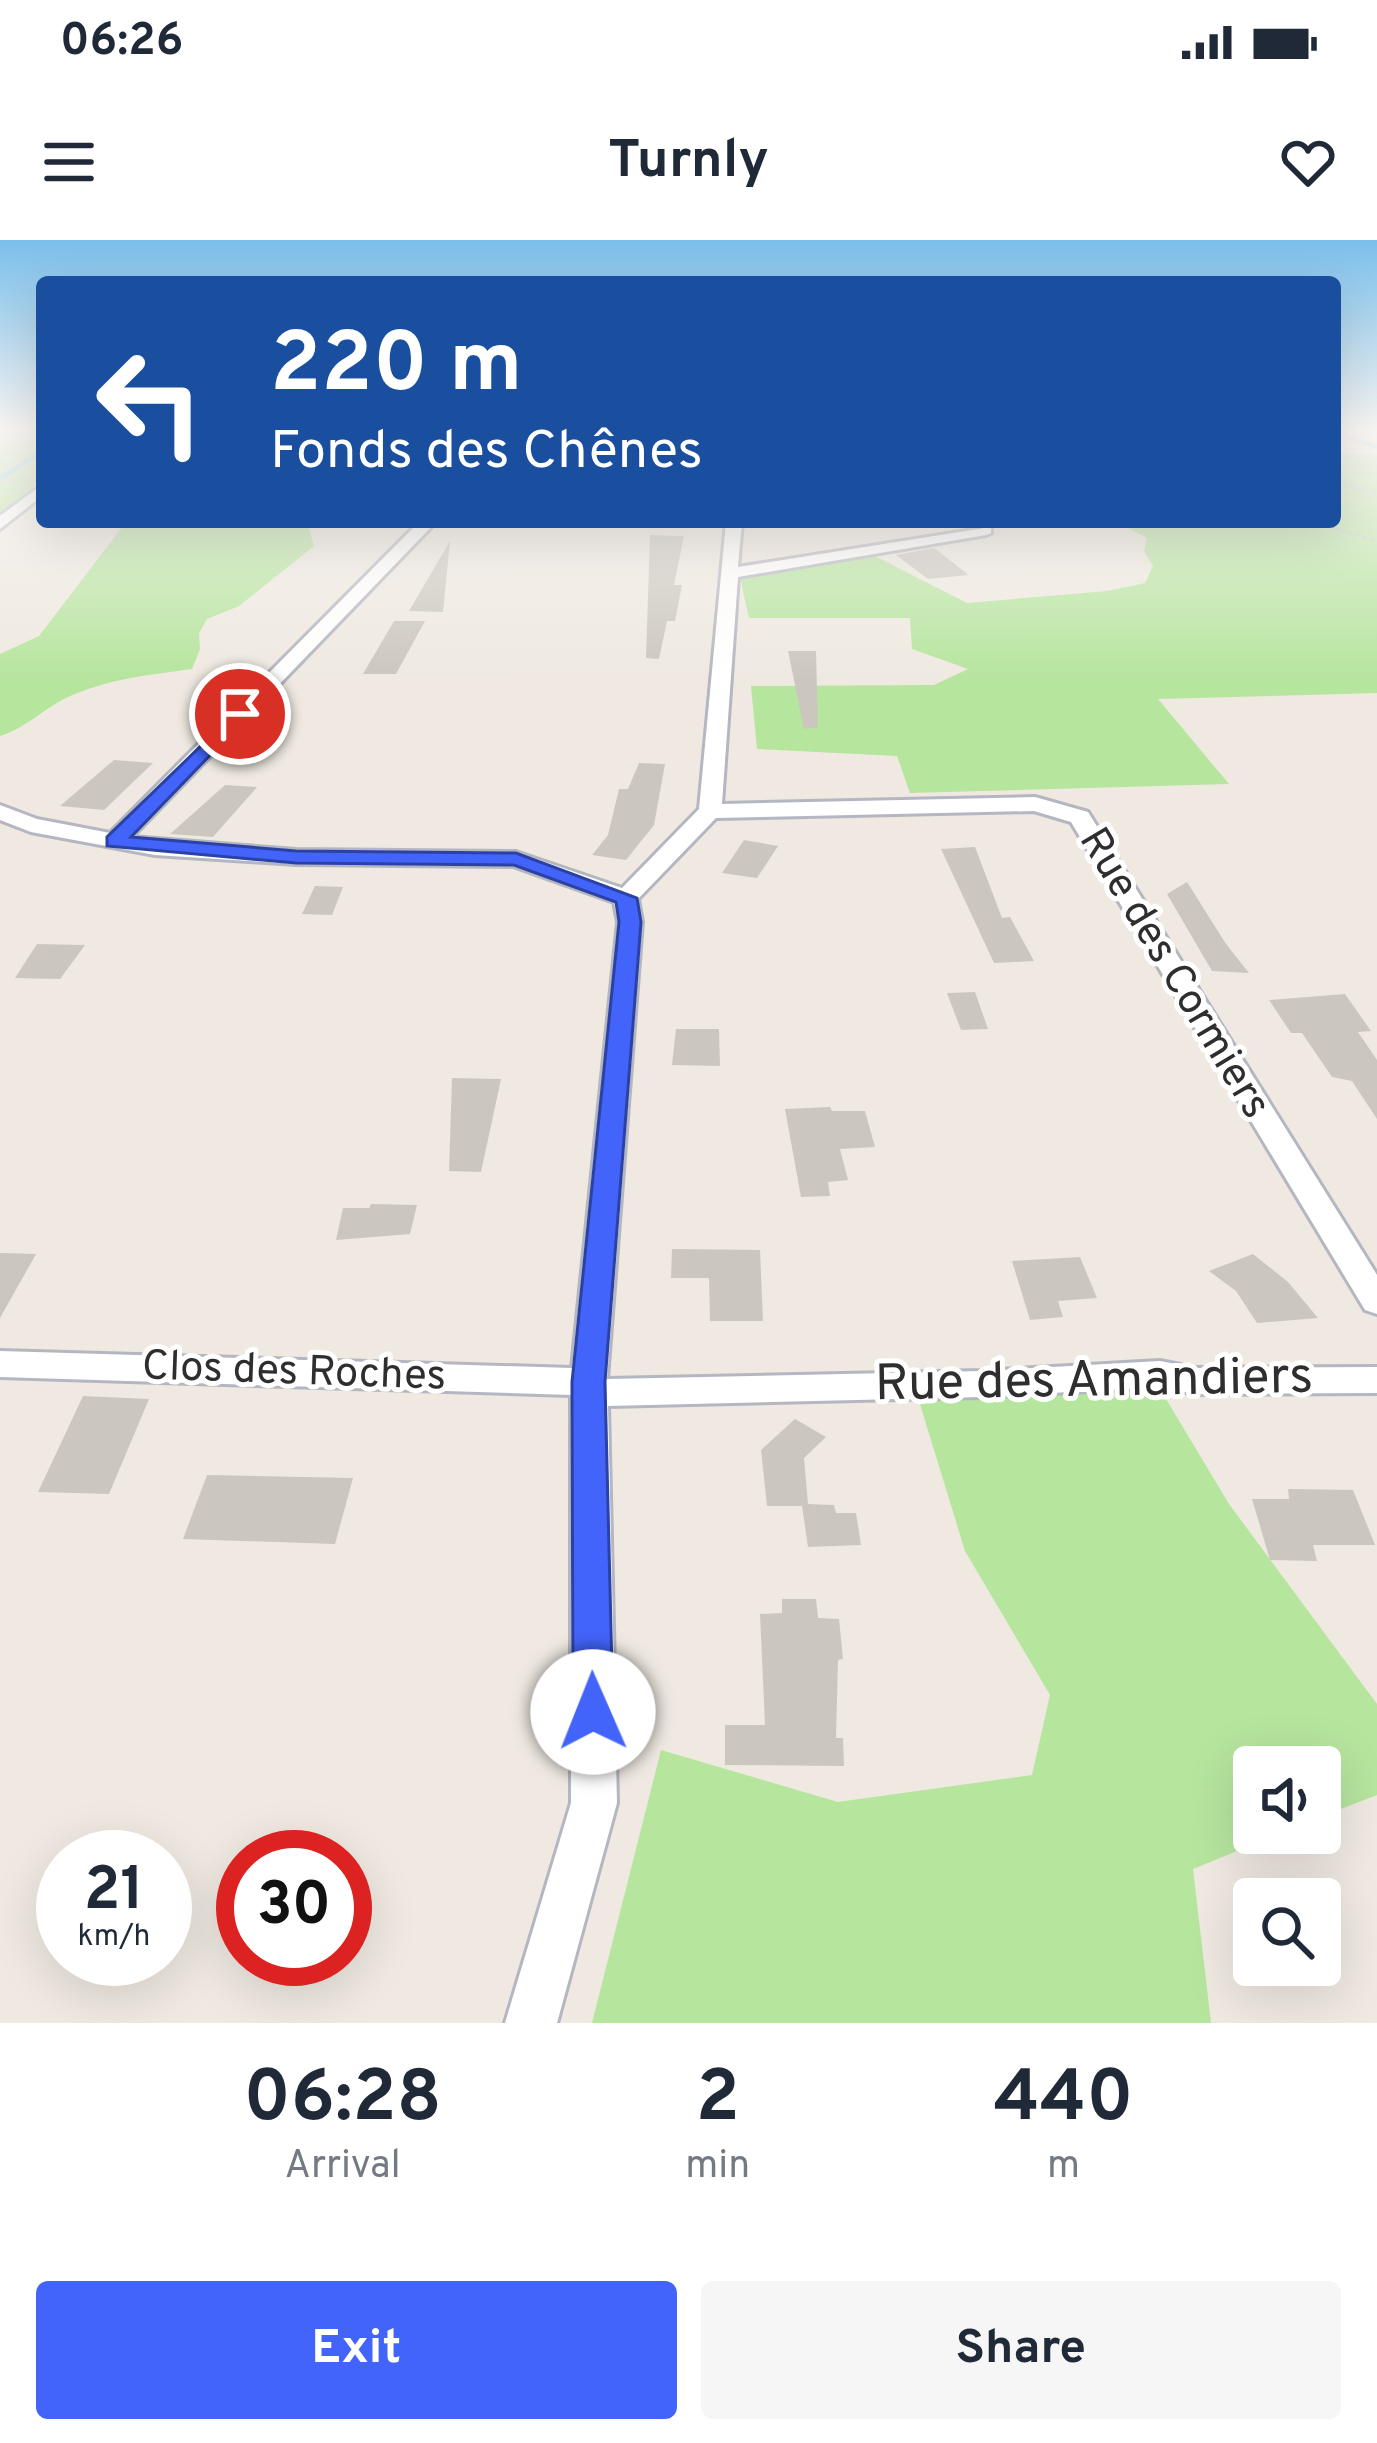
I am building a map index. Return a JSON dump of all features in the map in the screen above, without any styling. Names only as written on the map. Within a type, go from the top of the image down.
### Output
[{"type":"street","points":[[115,842],[422,528]]},
{"type":"street","points":[[626,898],[710,811],[734,528]]},
{"type":"street","points":[[731,573],[986,530]]},
{"type":"street","name":"Rue des Cormiers","points":[[710,811],[1035,804],[1080,817],[1377,1302]]},
{"type":"street","points":[[0,812],[32,825],[115,842],[296,857],[516,859],[626,898]]},
{"type":"street","points":[[531,2023],[594,1803],[589,1388],[630,922],[626,898]]},
{"type":"street","name":"Clos des Roches","points":[[0,1364],[589,1388],[812,1388]]},
{"type":"street","name":"Rue des Amandiers","points":[[812,1388],[1160,1374],[1196,1382],[1377,1380]]},
{"type":"path","points":[[1332,528],[1377,542]]},
{"type":"green space","points":[[1341,514],[1377,514],[1377,693],[1158,699],[1229,784],[910,793],[897,756],[757,749],[751,686],[934,685],[968,669],[912,649],[910,618],[749,618],[739,573],[865,551],[967,603],[1107,591],[1145,583],[1153,566],[1144,551],[1147,538],[1128,528],[1341,528]]},
{"type":"green space","points":[[121,528],[309,528],[314,546],[239,606],[207,619],[199,633],[200,649],[192,669],[128,678],[83,691],[0,736],[0,654],[39,636]]},
{"type":"green space","points":[[1160,1389],[1229,1504],[1377,1704],[1377,1795],[1341,1809],[1341,1746],[1233,1746],[1233,1853],[1193,1869],[1211,2023],[592,2023],[661,1750],[838,1802],[1032,1775],[1050,1695],[965,1551],[916,1391]]},
{"type":"building","points":[[650,535],[684,536],[674,585],[682,585],[675,621],[667,621],[659,659],[646,658]]},
{"type":"building","points":[[450,541],[443,612],[409,611]]},
{"type":"building","points":[[934,548],[969,575],[928,579],[896,555]]},
{"type":"building","points":[[394,621],[425,621],[396,674],[363,674]]},
{"type":"building","points":[[788,651],[816,651],[818,727],[804,729]]},
{"type":"building","points":[[114,760],[153,763],[104,810],[60,806]]},
{"type":"building","points":[[639,763],[665,764],[654,825],[626,860],[592,855],[608,835],[619,789],[628,789]]},
{"type":"building","points":[[225,785],[257,787],[213,837],[170,834]]},
{"type":"building","points":[[744,840],[778,846],[757,878],[722,873]]},
{"type":"building","points":[[975,847],[1002,918],[1010,917],[1034,961],[994,963],[941,849]]},
{"type":"building","points":[[1187,882],[1249,973],[1212,971],[1167,894]]},
{"type":"building","points":[[315,886],[343,887],[332,915],[302,914]]},
{"type":"building","points":[[37,944],[85,945],[60,979],[15,978]]},
{"type":"building","points":[[975,992],[988,1029],[961,1030],[947,993]]},
{"type":"building","points":[[1345,994],[1371,1031],[1358,1032],[1377,1060],[1377,1119],[1352,1081],[1332,1077],[1302,1033],[1291,1033],[1269,1000]]},
{"type":"building","points":[[676,1029],[719,1029],[720,1066],[672,1065]]},
{"type":"building","points":[[452,1078],[501,1079],[481,1172],[449,1171]]},
{"type":"building","points":[[830,1107],[832,1111],[865,1111],[875,1147],[840,1149],[848,1180],[828,1182],[830,1196],[801,1197],[785,1109]]},
{"type":"building","points":[[371,1204],[417,1205],[410,1234],[336,1240],[343,1208],[369,1208]]},
{"type":"building","points":[[672,1249],[760,1250],[763,1321],[710,1321],[709,1278],[671,1278]]},
{"type":"building","points":[[0,1253],[36,1254],[0,1318]]},
{"type":"building","points":[[1253,1254],[1288,1282],[1318,1318],[1257,1323],[1236,1291],[1209,1271]]},
{"type":"building","points":[[1080,1257],[1097,1298],[1058,1301],[1063,1317],[1030,1320],[1012,1261]]},
{"type":"building","points":[[83,1396],[149,1399],[109,1494],[38,1492]]},
{"type":"building","points":[[795,1419],[826,1437],[804,1458],[808,1504],[834,1505],[836,1513],[856,1513],[861,1545],[808,1547],[802,1506],[767,1506],[761,1450]]},
{"type":"building","points":[[207,1475],[353,1478],[335,1544],[183,1539]]},
{"type":"building","points":[[1288,1489],[1353,1490],[1375,1545],[1313,1545],[1317,1561],[1270,1560],[1252,1499],[1289,1499]]},
{"type":"building","points":[[782,1599],[816,1599],[818,1618],[839,1619],[843,1659],[838,1660],[836,1738],[843,1738],[844,1766],[725,1765],[725,1725],[765,1725],[760,1614],[782,1613]]},
{"type":"route","points":[[240,714],[115,842],[296,857],[516,859],[626,898],[630,922],[589,1382],[593,1712]]}]
